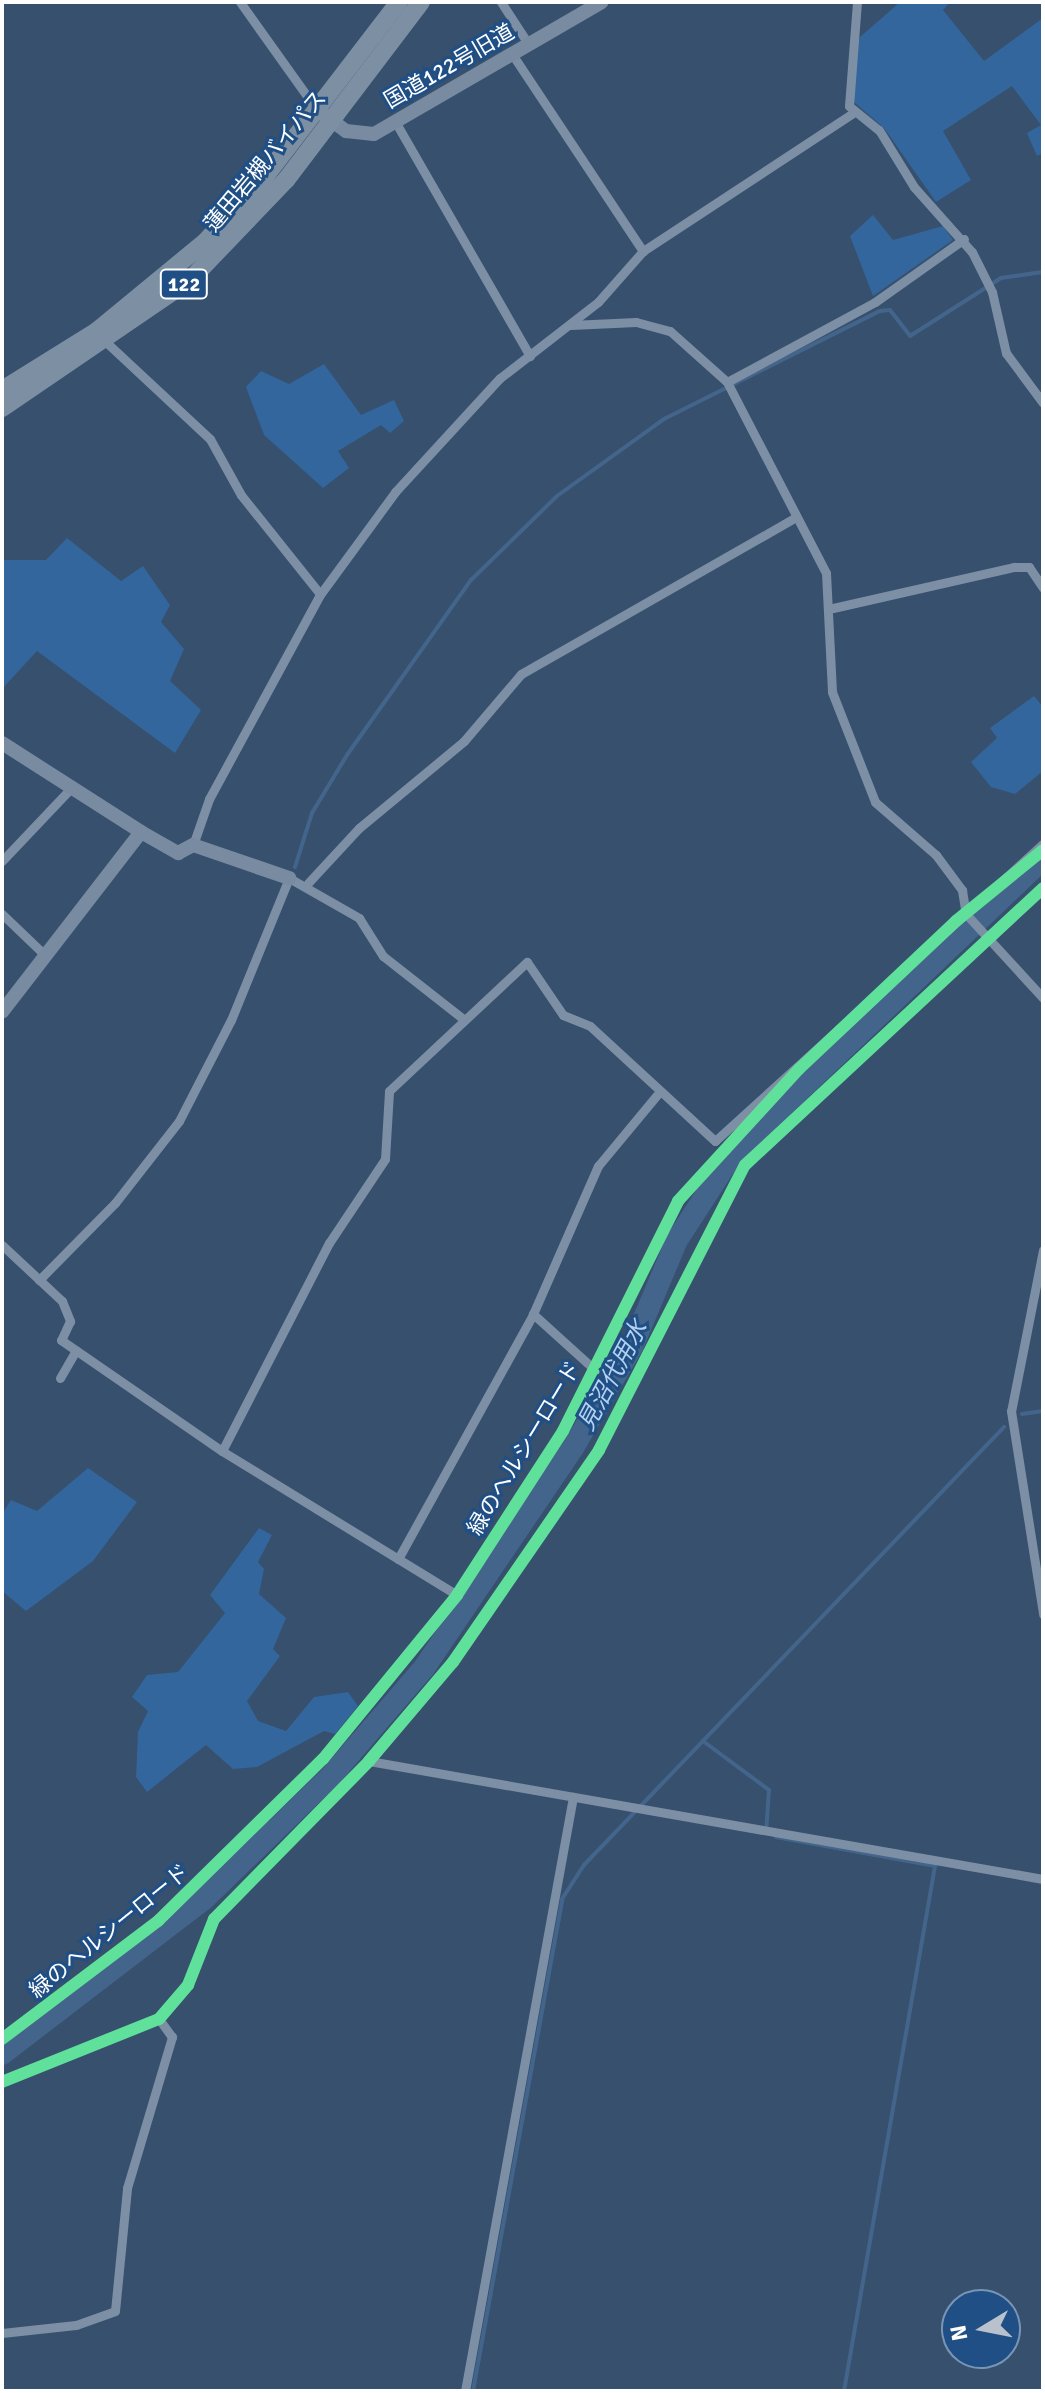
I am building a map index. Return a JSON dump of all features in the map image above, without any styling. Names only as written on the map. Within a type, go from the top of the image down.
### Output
[{"type":"highway","name":"蓮田岩槻バイパス","points":[[2,390],[97,331],[205,242],[317,110],[399,2]]},
{"type":"highway","name":"蓮田岩槻バイパス","points":[[2,408],[107,343],[234,237],[333,121],[421,2]]},
{"type":"street","points":[[240,2],[317,110]]},
{"type":"street","points":[[501,2],[529,45]]},
{"type":"street","name":"国道122号旧道","points":[[317,110],[359,136],[396,123],[602,2]]},
{"type":"street","points":[[857,2],[846,97],[855,112],[879,130],[914,187],[964,239],[992,292],[1006,353],[1043,403]]},
{"type":"street","points":[[512,54],[643,251]]},
{"type":"street","points":[[2,744],[178,853],[193,845],[209,799],[320,594],[395,492],[500,378],[571,325],[643,251],[855,112]]},
{"type":"street","points":[[396,123],[530,356]]},
{"type":"street","points":[[727,382],[875,302],[964,239]]},
{"type":"street","points":[[571,325],[659,327],[688,343],[727,382],[796,517],[814,540],[833,608],[825,640],[832,692],[875,802],[936,855],[962,890],[965,912],[988,941],[1043,998]]},
{"type":"street","points":[[107,343],[210,439],[241,495],[320,594]]},
{"type":"street","points":[[308,883],[359,828],[464,741],[521,674],[796,517]]},
{"type":"street","points":[[833,608],[1014,567],[1029,567],[1043,588]]},
{"type":"street","points":[[2,861],[71,788]]},
{"type":"street","points":[[2,1012],[141,832]]},
{"type":"street","points":[[222,1451],[329,1243],[385,1159],[389,1091],[462,1018],[527,962],[563,1015],[590,1026],[657,1095],[715,1141],[1043,844]]},
{"type":"street","points":[[193,845],[308,883],[359,918],[383,956],[462,1018]]},
{"type":"street","points":[[39,1280],[115,1203],[179,1121],[231,1020],[289,878]]},
{"type":"street","points":[[2,2082],[159,2019],[188,1985],[214,1919],[369,1761],[453,1662],[599,1450],[745,1165],[1043,888]]},
{"type":"street","points":[[2,914],[46,956]]},
{"type":"street","points":[[398,1559],[533,1314],[598,1166],[657,1095]]},
{"type":"street","points":[[2,1245],[62,1301],[70,1321],[61,1340],[222,1451],[457,1595]]},
{"type":"street","points":[[1043,1250],[1011,1411],[1043,1614]]},
{"type":"street","points":[[533,1314],[595,1370]]},
{"type":"street","points":[[60,1378],[76,1350]]},
{"type":"street","points":[[369,1761],[1043,1879]]},
{"type":"street","points":[[465,2391],[573,1797]]},
{"type":"street","points":[[2,2333],[76,2325],[115,2311],[127,2188],[172,2037],[159,2019]]},
{"type":"shaded area","points":[[900,2],[950,2],[943,10],[984,61],[1043,18],[1043,153],[1037,156],[1027,133],[1041,125],[1012,86],[943,131],[971,180],[936,202],[884,128],[847,96],[860,37]]},
{"type":"shaded area","points":[[873,215],[893,240],[943,226],[953,240],[873,296],[850,236]]},
{"type":"shaded area","points":[[324,364],[361,415],[394,400],[404,421],[390,433],[381,425],[338,451],[349,468],[323,488],[264,435],[246,387],[261,371],[289,384]]},
{"type":"shaded area","points":[[67,538],[121,581],[143,566],[170,605],[161,622],[184,649],[170,681],[201,710],[175,753],[37,651],[2,689],[2,560],[46,560]]},
{"type":"shaded area","points":[[1034,696],[1043,707],[1043,771],[1015,794],[991,787],[971,762],[997,738],[990,728]]},
{"type":"shaded area","points":[[88,1468],[137,1502],[93,1561],[26,1611],[2,1591],[2,1514],[11,1500],[37,1511]]},
{"type":"shaded area","points":[[259,1528],[272,1535],[258,1562],[264,1569],[259,1594],[286,1618],[273,1649],[280,1656],[247,1701],[258,1721],[286,1731],[314,1697],[348,1692],[358,1706],[335,1734],[324,1731],[257,1767],[233,1769],[206,1745],[147,1792],[136,1777],[138,1732],[148,1711],[132,1697],[147,1675],[178,1672],[225,1613],[210,1595]]},
{"type":"waterway","points":[[295,867],[312,813],[347,755],[471,580],[557,496],[664,419],[880,311],[890,310],[910,336],[1001,278],[1043,272]]},
{"type":"waterway","name":"見沼代用水","points":[[2,2054],[203,1900],[331,1776],[424,1668],[573,1448],[632,1347],[677,1240],[732,1155],[1043,859]]},
{"type":"waterway","points":[[1022,1414],[1043,1411]]},
{"type":"waterway","points":[[473,2391],[562,1899],[584,1865],[1004,1427]]},
{"type":"waterway","points":[[703,1741],[769,1790],[766,1829]]},
{"type":"waterway","points":[[776,1837],[935,1866],[844,2391]]},
{"type":"cycle path","name":"緑のヘルシーロード","points":[[2,2039],[158,1921],[323,1759],[457,1595],[563,1431],[678,1201],[799,1069],[956,921],[1043,850]]},
{"type":"cycle path","points":[[2,2082],[159,2019],[188,1985],[214,1919],[369,1761],[453,1662],[599,1450],[745,1165],[1043,888]]}]
